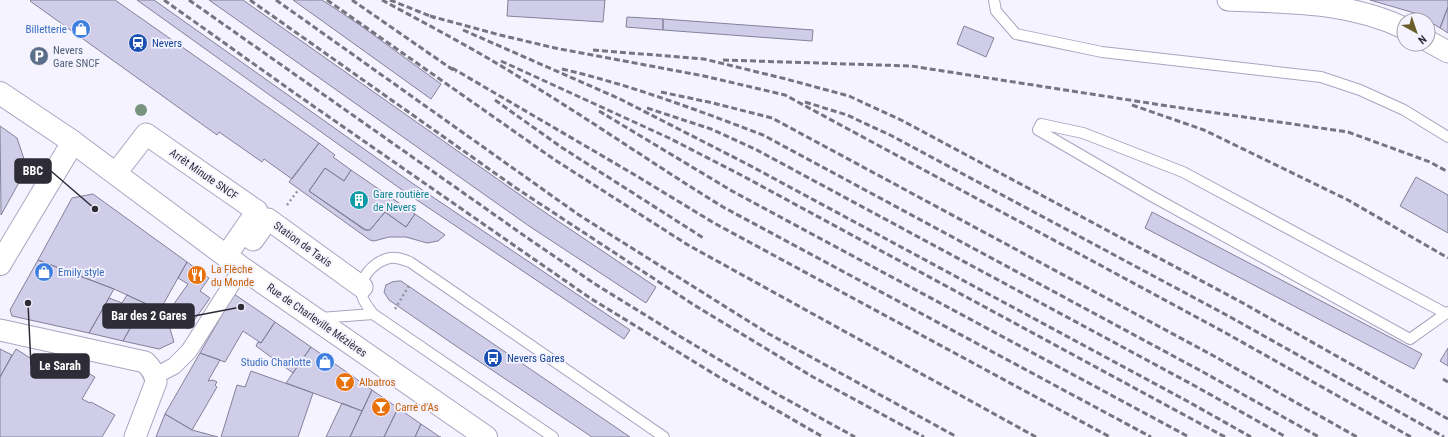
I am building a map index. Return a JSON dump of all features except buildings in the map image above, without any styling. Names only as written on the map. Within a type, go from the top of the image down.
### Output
[{"type":"main road","name":"Rue de Charleville Mézières","points":[[0,93],[74,142],[235,262],[486,437]]},
{"type":"main road","points":[[0,264],[74,142]]},
{"type":"street","points":[[1228,0],[1319,4],[1354,10],[1386,19],[1396,24]]},
{"type":"street","points":[[1436,45],[1448,52]]},
{"type":"street","name":"Arrêt Minute SNCF","points":[[116,173],[146,134],[257,211],[235,262]]},
{"type":"street","name":"Station de Taxis","points":[[235,262],[268,219],[362,287]]},
{"type":"street","points":[[155,376],[174,366],[189,351],[235,262]]},
{"type":"street","points":[[0,330],[145,362],[152,368],[156,382],[135,437]]},
{"type":"lane","points":[[994,0],[996,11],[1016,34],[1102,52],[1321,77],[1360,90],[1404,110],[1448,137]]},
{"type":"lane","points":[[1041,124],[1083,133],[1183,172],[1446,313],[1410,339],[1148,194],[1038,130],[1041,124]]},
{"type":"lane","points":[[553,437],[373,314],[365,303],[362,295],[363,279],[367,272],[376,264],[387,258],[400,258],[410,262],[664,437]]},
{"type":"lane","points":[[315,319],[373,314]]},
{"type":"railway","points":[[164,0],[296,94],[590,298],[719,377],[823,437]]},
{"type":"railway","points":[[189,0],[595,284],[775,393],[855,437]]},
{"type":"railway","points":[[250,0],[516,188],[694,305],[813,377],[924,437]]},
{"type":"railway","points":[[276,0],[579,215],[769,334],[957,437]]},
{"type":"railway","points":[[327,0],[555,160],[688,245],[1036,437]]},
{"type":"railway","points":[[352,0],[456,72]]},
{"type":"railway","points":[[382,0],[507,69],[723,207],[1151,437]]},
{"type":"railway","points":[[390,0],[435,18]]},
{"type":"railway","points":[[430,16],[555,48],[704,76],[785,95],[1224,332],[1411,437]]},
{"type":"railway","points":[[463,30],[620,99],[747,164],[1251,437]]},
{"type":"railway","points":[[593,50],[704,59],[849,96],[901,120],[1241,302],[1448,419]]},
{"type":"railway","points":[[723,60],[911,66],[1348,132],[1430,162],[1448,172]]},
{"type":"railway","points":[[501,61],[669,138],[741,175],[1225,437]]},
{"type":"railway","points":[[452,68],[714,223],[1110,437]]},
{"type":"railway","points":[[562,69],[639,90],[763,135],[1203,372],[1319,437]]},
{"type":"railway","points":[[661,92],[772,118],[1212,355],[1357,437]]},
{"type":"railway","points":[[495,100],[561,147],[705,239]]},
{"type":"railway","points":[[805,102],[847,115],[892,136],[1232,318],[1444,437]]},
{"type":"railway","points":[[1132,105],[1204,130],[1348,200],[1448,258]]},
{"type":"railway","points":[[647,108],[711,129],[755,149],[1195,386],[1286,437]]},
{"type":"railway","points":[[599,111],[732,191],[1189,437]]},
{"type":"railway","points":[[1443,379],[1448,382]]},
{"type":"place","name":"Billetterie","points":[[81,29]]},
{"type":"place","name":"Nevers","points":[[138,43]]},
{"type":"place","name":"Nevers Gare SNCF","points":[[39,56]]},
{"type":"place","name":"Gare routière de Nevers","points":[[359,200]]},
{"type":"place","name":"BBC","points":[[95,209]]},
{"type":"place","name":"Emily style","points":[[44,272]]},
{"type":"place","name":"La Flèche du Monde","points":[[197,275]]},
{"type":"place","name":"Le Sarah","points":[[28,303]]},
{"type":"place","name":"Bar des 2 Gares","points":[[241,307]]},
{"type":"place","name":"Nevers Gares","points":[[493,358]]},
{"type":"place","name":"Studio Charlotte","points":[[325,362]]},
{"type":"place","name":"Albatros","points":[[345,382]]},
{"type":"place","name":"Carré d'As","points":[[381,407]]}]
